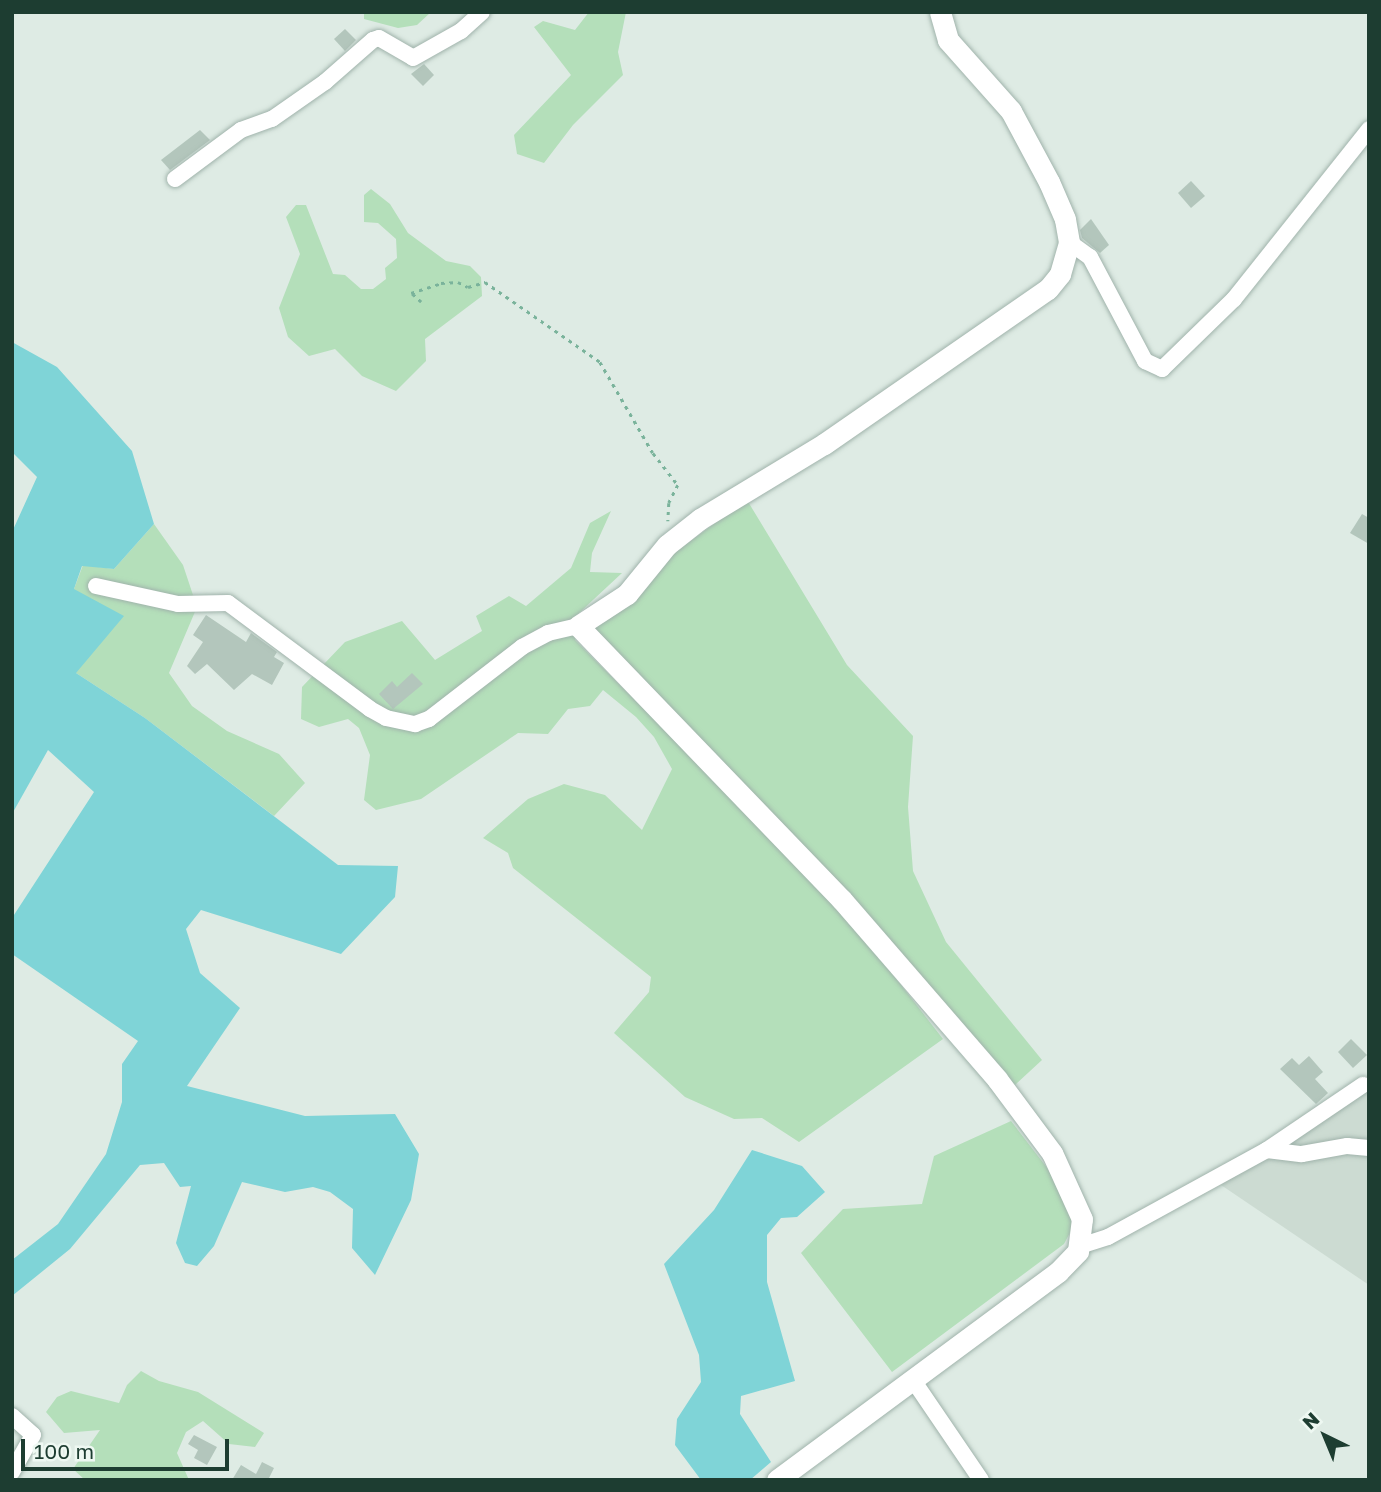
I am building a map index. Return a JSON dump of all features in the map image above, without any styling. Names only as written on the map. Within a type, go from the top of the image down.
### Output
[{"type":"street","points":[[176,179],[241,130],[272,119],[325,82],[373,40],[379,38],[413,58],[461,31],[482,12]]},
{"type":"street","points":[[96,586],[178,604],[228,603],[370,709],[386,718],[415,724],[429,719],[522,646],[548,633],[579,626],[627,594],[667,545],[700,519],[824,444],[1048,289],[1064,265],[1069,242],[1058,202],[1022,130],[984,78],[954,49],[940,12]]},
{"type":"street","points":[[1069,242],[1090,257],[1145,361],[1162,369],[1234,299],[1369,129]]},
{"type":"street","points":[[579,626],[842,900],[997,1079],[1068,1180],[1082,1219],[1080,1247]]},
{"type":"street","points":[[777,1480],[1058,1272],[1080,1247],[1108,1237],[1267,1150],[1363,1085]]},
{"type":"street","points":[[1267,1150],[1316,1154],[1347,1146],[1369,1148]]},
{"type":"street","points":[[913,1380],[981,1480]]},
{"type":"street","points":[[12,1416],[33,1434],[12,1472]]},
{"type":"path","points":[[421,302],[411,293],[441,283],[458,282],[468,287],[485,282],[600,362],[653,453],[678,485],[669,503],[667,545]]},
{"type":"shaded area","points":[[1369,1088],[1369,1285],[1221,1185]]},
{"type":"green space","points":[[364,12],[431,12],[417,25],[398,28],[364,19]]},
{"type":"green space","points":[[589,12],[626,12],[618,52],[623,75],[573,125],[544,163],[517,154],[514,135],[571,75],[534,27],[543,21],[575,30]]},
{"type":"green space","points":[[371,189],[390,204],[408,233],[446,261],[470,266],[481,277],[482,296],[425,339],[426,361],[396,391],[362,376],[335,349],[309,356],[288,337],[279,308],[300,254],[286,217],[296,205],[306,205],[333,274],[345,275],[361,289],[373,289],[386,279],[385,268],[397,258],[396,239],[378,223],[364,222],[364,195]]},
{"type":"green space","points":[[747,500],[847,665],[913,736],[908,807],[913,871],[946,942],[1042,1060],[1015,1085],[591,627],[674,553]]},
{"type":"green space","points":[[611,511],[592,553],[590,572],[622,573],[579,613],[575,640],[838,904],[943,1039],[799,1142],[762,1118],[734,1119],[685,1097],[614,1033],[649,992],[651,977],[513,868],[508,853],[483,838],[528,799],[564,784],[605,795],[642,830],[672,769],[654,737],[636,717],[603,690],[590,706],[568,709],[548,734],[518,733],[421,799],[376,810],[364,800],[370,755],[359,728],[348,719],[319,727],[301,719],[302,687],[345,642],[402,621],[435,660],[482,631],[476,616],[509,596],[526,606],[571,568],[590,523]]},
{"type":"green space","points":[[154,524],[183,565],[197,607],[169,673],[192,706],[227,731],[279,754],[305,783],[274,816],[145,718],[76,673],[74,589],[83,565],[114,569]]},
{"type":"green space","points":[[1011,1121],[1068,1195],[1074,1225],[1064,1244],[892,1372],[801,1253],[843,1209],[922,1204],[934,1156]]},
{"type":"green space","points":[[141,1371],[159,1381],[198,1392],[264,1433],[255,1447],[229,1444],[203,1421],[186,1432],[177,1453],[189,1480],[85,1480],[73,1469],[100,1430],[64,1433],[46,1412],[57,1397],[71,1391],[119,1403],[127,1385]]},
{"type":"water","points":[[12,342],[57,367],[132,451],[154,524],[114,569],[82,566],[74,589],[124,616],[76,673],[145,718],[338,865],[398,866],[395,897],[341,954],[201,910],[186,929],[200,973],[240,1008],[187,1086],[305,1116],[395,1114],[419,1154],[411,1200],[375,1275],[352,1248],[353,1209],[330,1192],[313,1187],[285,1192],[242,1182],[214,1246],[197,1266],[185,1263],[176,1243],[191,1186],[180,1187],[164,1163],[140,1165],[70,1249],[12,1296],[12,1260],[58,1224],[106,1154],[122,1102],[122,1064],[138,1041],[12,954],[12,918],[94,792],[48,750],[12,814],[12,532],[37,477],[12,452]]},
{"type":"water","points":[[752,1150],[802,1166],[825,1192],[797,1217],[781,1218],[767,1235],[767,1282],[795,1381],[741,1396],[740,1414],[771,1462],[750,1480],[701,1480],[675,1445],[677,1419],[701,1382],[699,1355],[664,1264],[714,1210]]},
{"type":"building","points":[[345,29],[356,40],[345,51],[334,39]]},
{"type":"building","points":[[424,64],[434,75],[423,86],[411,74]]},
{"type":"building","points":[[200,130],[210,140],[170,170],[161,160]]},
{"type":"building","points":[[1191,181],[1205,196],[1191,208],[1178,193]]},
{"type":"building","points":[[1091,219],[1109,245],[1100,253],[1082,238],[1080,230]]},
{"type":"building","points":[[1362,514],[1369,518],[1369,544],[1350,533]]},
{"type":"building","points":[[206,615],[246,642],[251,633],[277,652],[274,657],[284,663],[272,685],[252,674],[234,690],[207,664],[195,674],[187,666],[203,642],[193,635]]},
{"type":"building","points":[[412,673],[423,684],[393,709],[379,694],[392,681],[397,687]]},
{"type":"building","points":[[1351,1039],[1367,1055],[1353,1068],[1338,1052]]},
{"type":"building","points":[[1309,1056],[1323,1072],[1315,1079],[1328,1093],[1316,1104],[1280,1069],[1292,1058],[1299,1065]]},
{"type":"building","points":[[194,1435],[217,1447],[207,1465],[194,1458],[198,1450],[188,1444]]},
{"type":"building","points":[[262,1462],[274,1468],[268,1480],[232,1480],[241,1465],[256,1474]]}]
